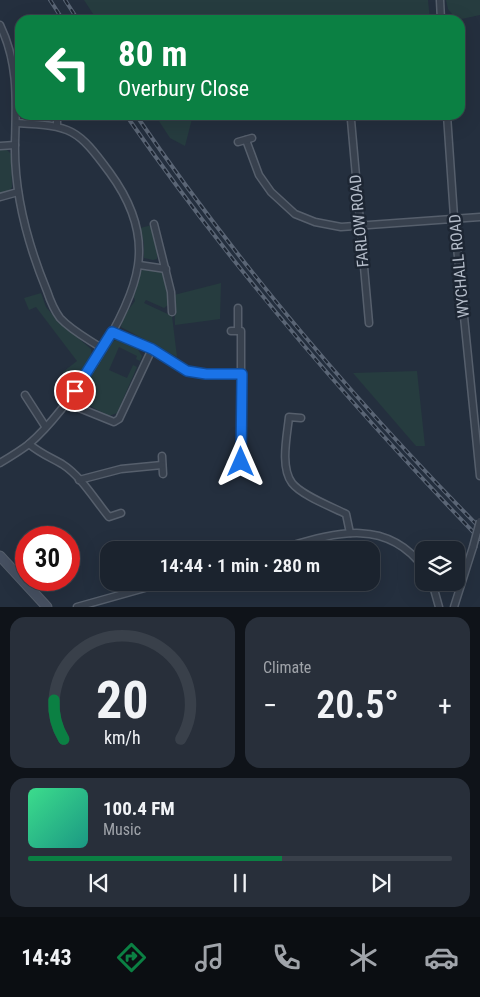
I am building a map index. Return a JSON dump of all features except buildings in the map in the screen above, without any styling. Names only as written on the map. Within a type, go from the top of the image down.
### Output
[{"type":"main road","points":[[0,556],[47,607]]},
{"type":"street","points":[[440,0],[441,15]]},
{"type":"street","points":[[0,25],[15,60]]},
{"type":"street","points":[[56,120],[56,125]]},
{"type":"street","name":"FARLOW ROAD","points":[[351,120],[369,323]]},
{"type":"street","name":"WYCHALL ROAD","points":[[447,120],[454,217],[480,476]]},
{"type":"street","points":[[0,463],[29,444],[67,403],[103,348],[112,332],[132,288],[138,265],[138,237],[133,212],[123,191],[88,143],[80,136],[56,125],[17,123],[15,145],[18,192],[23,220],[42,279],[59,317],[71,328],[103,348]]},
{"type":"street","points":[[238,142],[249,139],[259,175],[271,192],[295,214],[325,225],[341,227],[454,217],[480,217]]},
{"type":"street","points":[[0,146],[15,145]]},
{"type":"street","points":[[0,197],[18,192]]},
{"type":"street","points":[[154,224],[166,269],[172,312]]},
{"type":"street","points":[[138,265],[166,269]]},
{"type":"street","points":[[231,462],[241,462],[241,331],[235,331],[238,308]]},
{"type":"street","points":[[112,332],[152,349],[187,371],[206,374],[242,374]]},
{"type":"street","points":[[67,403],[114,422],[119,419],[152,349]]},
{"type":"street","points":[[25,395],[45,426]]},
{"type":"street","points":[[301,418],[289,417],[286,444],[289,478],[303,492],[346,514],[350,532]]},
{"type":"street","points":[[29,444],[41,455],[63,465],[79,480],[109,518],[121,513]]},
{"type":"street","points":[[162,456],[163,474]]},
{"type":"street","points":[[79,480],[121,469],[162,465]]},
{"type":"street","points":[[454,607],[480,521]]},
{"type":"street","points":[[306,541],[326,535],[350,532],[370,534],[388,539],[405,548],[415,559]]},
{"type":"street","points":[[77,607],[134,591]]},
{"type":"street","points":[[435,591],[439,607]]},
{"type":"green space","points":[[84,0],[428,0],[430,15],[94,15]]},
{"type":"green space","points":[[446,0],[480,0],[480,15],[465,18],[465,15],[453,15],[448,9]]},
{"type":"green space","points":[[158,120],[192,120],[185,146],[170,138]]},
{"type":"green space","points":[[0,148],[5,148],[11,154],[12,187],[9,191],[0,194]]},
{"type":"green space","points":[[152,225],[159,252],[157,253],[157,259],[153,260],[144,258],[144,243],[140,228]]},
{"type":"green space","points":[[145,269],[161,271],[164,279],[168,292],[168,305],[164,308],[146,300],[144,303],[172,316],[177,357],[121,327],[123,317],[135,301],[134,297],[141,271]]},
{"type":"green space","points":[[221,283],[220,319],[175,325],[174,295]]},
{"type":"green space","points":[[41,293],[46,307],[57,320],[91,349],[92,356],[72,385],[63,372],[77,361],[36,307],[29,310],[24,298]]},
{"type":"green space","points":[[117,339],[137,348],[142,356],[140,361],[136,359],[137,356],[119,347],[109,370],[127,378],[133,365],[137,367],[117,413],[109,416],[77,399],[76,394],[111,343]]},
{"type":"green space","points":[[417,371],[425,446],[416,446],[353,373]]},
{"type":"railway","points":[[50,0],[60,15]]},
{"type":"railway","points":[[65,0],[75,15]]},
{"type":"railway","points":[[130,120],[207,227],[294,334],[385,438],[480,539]]},
{"type":"railway","points":[[140,120],[215,224],[299,329],[387,430],[480,528]]},
{"type":"route","points":[[75,391],[112,332],[152,349],[187,371],[206,374],[242,374],[241,462]]}]
